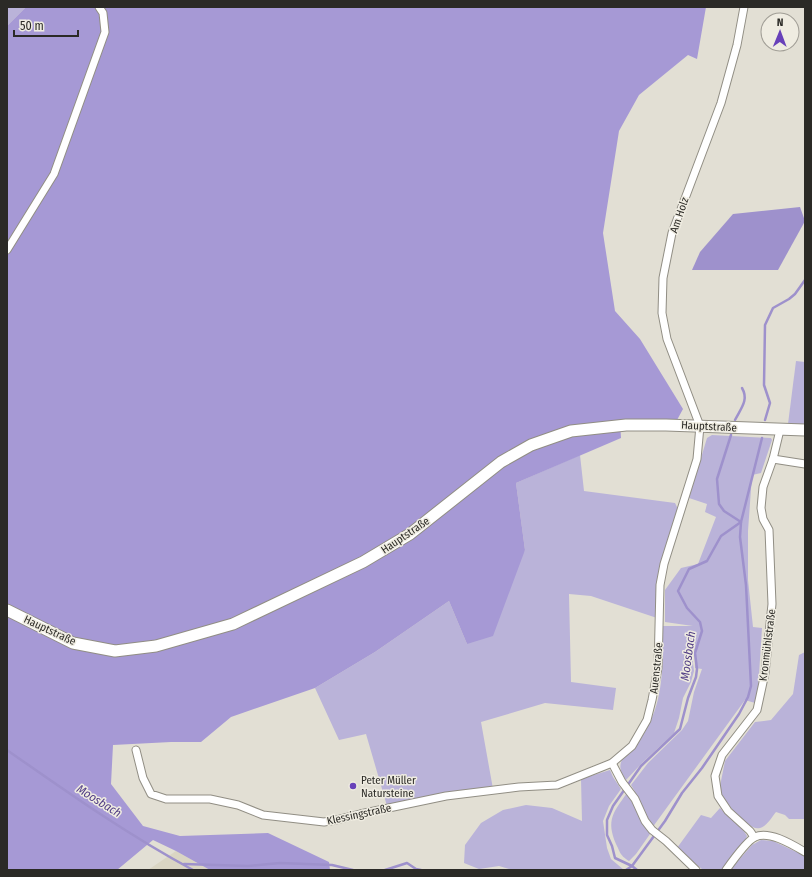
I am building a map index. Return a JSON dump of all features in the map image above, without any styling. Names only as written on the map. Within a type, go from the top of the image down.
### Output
[{"type":"main road","name":"Hauptstraße","points":[[7,610],[73,643],[115,651],[156,646],[233,624],[363,562],[410,534],[502,462],[531,445],[571,431],[602,427],[666,425],[805,430]]},
{"type":"street","points":[[7,250],[54,174],[105,32],[103,13],[99,7]]},
{"type":"street","name":"Am Holz","points":[[700,426],[667,338],[662,313],[663,278],[672,233],[721,103],[737,45],[744,7]]},
{"type":"street","name":"Auenstraße","points":[[612,763],[632,746],[647,720],[658,668],[660,585],[664,564],[697,459],[700,426]]},
{"type":"street","name":"Kronmühlstraße","points":[[754,837],[750,831],[728,811],[718,796],[715,776],[722,755],[756,710],[765,673],[772,604],[769,530],[762,519],[760,508],[763,487],[773,459],[780,430]]},
{"type":"street","points":[[773,459],[805,464]]},
{"type":"street","name":"Klessingstraße","points":[[136,750],[143,778],[151,794],[166,799],[210,799],[238,805],[263,815],[324,822],[446,796],[519,787],[557,785],[612,763]]},
{"type":"street","points":[[612,763],[622,782],[635,799],[645,821],[652,830],[666,841],[696,870]]},
{"type":"street","points":[[726,870],[754,837],[764,835],[776,837],[805,852]]},
{"type":"shaded area","points":[[7,7],[26,7],[7,26]]},
{"type":"shaded area","points":[[26,7],[706,7],[697,59],[688,55],[639,95],[619,131],[603,233],[615,311],[640,339],[683,409],[677,420],[620,421],[621,438],[516,483],[525,550],[493,636],[467,644],[449,601],[375,652],[315,688],[231,717],[201,742],[113,745],[111,784],[143,826],[180,836],[268,833],[329,862],[330,870],[210,870],[153,840],[117,870],[7,870],[7,26]]},
{"type":"shaded area","points":[[800,207],[805,221],[778,270],[692,270],[700,252],[733,214]]},
{"type":"shaded area","points":[[796,361],[805,362],[805,424],[788,424]]},
{"type":"shaded area","points":[[712,435],[771,438],[772,440],[761,473],[752,475],[748,531],[748,580],[753,627],[762,628],[758,690],[755,703],[745,700],[652,828],[631,785],[648,763],[682,730],[688,721],[694,692],[702,669],[695,668],[694,642],[692,654],[694,671],[691,682],[683,698],[674,733],[626,780],[620,765],[625,756],[637,744],[645,732],[657,703],[662,678],[663,626],[693,626],[665,622],[665,590],[681,568],[698,564],[716,517],[705,512],[707,504],[689,498],[707,438]]},
{"type":"shaded area","points":[[580,455],[584,491],[675,503],[678,509],[657,618],[591,596],[569,594],[571,682],[616,688],[613,710],[545,703],[481,722],[493,789],[387,806],[366,734],[339,740],[315,688],[375,652],[449,601],[467,644],[525,550],[516,483]]},
{"type":"shaded area","points":[[805,652],[805,819],[789,819],[785,815],[776,812],[765,825],[760,828],[755,828],[749,825],[737,814],[719,791],[725,761],[755,722],[771,720],[793,694],[799,655]]},
{"type":"shaded area","points":[[610,770],[621,789],[609,806],[603,821],[607,848],[611,859],[624,870],[513,870],[499,866],[479,869],[464,863],[465,845],[481,823],[503,810],[526,805],[552,808],[582,821],[581,779]]},
{"type":"shaded area","points":[[627,793],[650,834],[636,854],[629,861],[620,852],[616,844],[611,823],[612,817]]},
{"type":"shaded area","points":[[720,808],[741,828],[747,836],[745,841],[721,870],[703,870],[677,848],[701,815],[711,818]]},
{"type":"shaded area","points":[[761,840],[773,841],[805,856],[805,870],[730,870],[752,845]]},
{"type":"shaded area","points":[[176,851],[210,870],[148,870]]},
{"type":"waterway","name":"Moosbach","points":[[765,420],[770,403],[764,385],[765,325],[773,308],[795,294],[805,280]]},
{"type":"waterway","points":[[735,420],[742,408],[745,396],[742,388]]},
{"type":"waterway","points":[[626,870],[632,866],[665,821],[682,793],[702,768],[739,714],[748,697],[751,686],[746,585],[740,537],[741,522],[724,511],[719,504],[717,479],[731,435]]},
{"type":"waterway","name":"Moosbach","points":[[637,870],[615,858],[607,835],[607,820],[613,806],[641,766],[680,729],[688,698],[696,677],[697,669],[695,653],[702,631],[700,622],[687,608],[678,591],[689,569],[707,561],[721,536],[741,522],[762,438]]},
{"type":"waterway","name":"Moosbach","points":[[7,750],[121,828],[193,870]]},
{"type":"waterway","name":"Moosbach","points":[[184,864],[248,866],[280,863],[332,865],[353,870]]},
{"type":"waterway","name":"Moosbach","points":[[385,870],[407,863],[416,869],[421,870]]},
{"type":"place","name":"Peter Müller Natursteine","points":[[353,786]]}]
